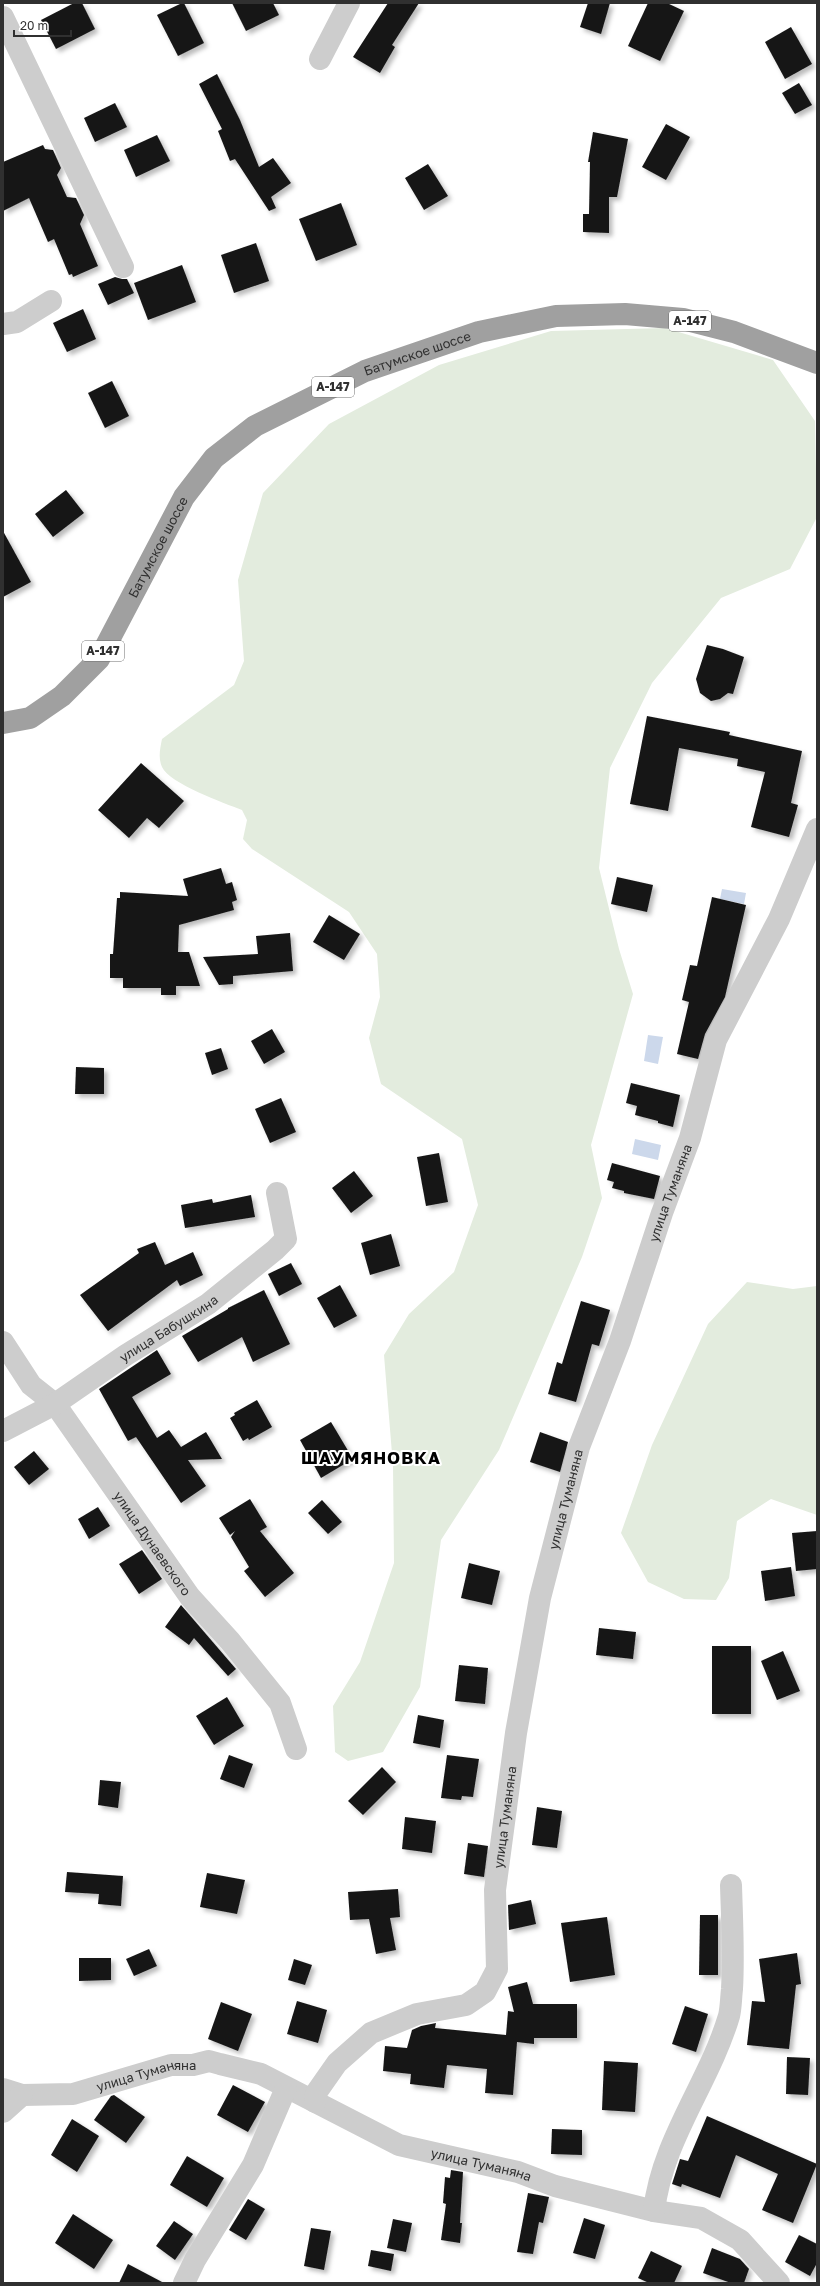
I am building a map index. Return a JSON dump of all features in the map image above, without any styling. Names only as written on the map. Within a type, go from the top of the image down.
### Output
[{"type":"highway","name":"Батумское шоссе","points":[[3,723],[30,718],[62,696],[99,659],[184,497],[214,458],[255,426],[365,371],[479,332],[556,316],[617,314],[683,319],[734,332],[817,363]]},
{"type":"street","points":[[320,59],[349,3]]},
{"type":"street","points":[[3,17],[123,267]]},
{"type":"street","points":[[3,324],[17,322],[51,301]]},
{"type":"street","name":"улица Туманяна","points":[[314,2102],[316,2093],[337,2063],[371,2033],[416,2014],[466,2005],[485,1992],[497,1969],[495,1890],[516,1733],[540,1598],[579,1447],[620,1341],[662,1213],[690,1138],[716,1040],[779,919],[817,830]]},
{"type":"street","name":"улица Бабушкина","points":[[3,1431],[55,1404],[126,1355],[208,1304],[275,1250],[286,1239],[277,1193]]},
{"type":"street","name":"улица Дунаевского","points":[[3,1342],[31,1385],[55,1404],[75,1436],[113,1486],[190,1598],[230,1641],[280,1703],[296,1749]]},
{"type":"street","points":[[654,2211],[656,2193],[667,2153],[711,2064],[730,2014],[733,1966],[731,1885]]},
{"type":"street","name":"улица Туманяна","points":[[12,2092],[73,2094],[171,2065],[193,2064],[209,2061],[260,2074],[399,2145],[518,2172],[555,2186],[654,2211],[701,2218],[740,2240],[779,2283]]},
{"type":"street","points":[[184,2283],[195,2260],[253,2165],[286,2088]]},
{"type":"street","points":[[3,2112],[12,2092]]},
{"type":"shaded area","points":[[665,328],[773,360],[815,421],[817,517],[790,569],[721,598],[652,683],[610,768],[599,868],[619,949],[633,994],[591,1145],[602,1198],[582,1257],[499,1450],[441,1540],[420,1687],[383,1752],[348,1761],[335,1752],[333,1706],[360,1662],[394,1563],[393,1466],[384,1355],[409,1314],[454,1272],[478,1205],[462,1139],[381,1084],[369,1038],[380,997],[377,954],[349,912],[252,849],[243,839],[247,820],[242,810],[198,792],[175,780],[167,773],[162,767],[160,760],[162,739],[234,685],[244,661],[238,580],[263,493],[329,424],[439,365],[551,331]]},
{"type":"shaded area","points":[[747,1282],[793,1289],[817,1286],[817,1515],[771,1499],[737,1521],[729,1578],[716,1600],[684,1599],[648,1582],[621,1533],[652,1445],[708,1324]]},
{"type":"water","points":[[722,889],[746,893],[744,904],[720,899]]},
{"type":"water","points":[[648,1035],[663,1037],[658,1064],[644,1061]]},
{"type":"water","points":[[635,1139],[661,1145],[658,1160],[632,1154]]},
{"type":"building","points":[[74,3],[82,3],[95,29],[56,49],[41,20]]},
{"type":"building","points":[[184,3],[204,43],[178,56],[157,15]]},
{"type":"building","points":[[232,3],[273,3],[279,15],[246,31]]},
{"type":"building","points":[[388,3],[419,3],[392,45],[395,47],[380,73],[353,57]]},
{"type":"building","points":[[588,3],[610,3],[601,34],[580,27]]},
{"type":"building","points":[[648,3],[667,3],[684,11],[660,61],[628,46]]},
{"type":"building","points":[[791,27],[812,64],[785,79],[765,42]]},
{"type":"building","points":[[217,74],[240,120],[259,167],[273,158],[291,183],[271,197],[276,208],[269,211],[235,159],[230,161],[218,131],[222,129],[199,84]]},
{"type":"building","points":[[799,83],[812,105],[795,114],[782,93]]},
{"type":"building","points":[[115,103],[127,127],[95,142],[84,118]]},
{"type":"building","points":[[666,124],[690,137],[666,180],[642,167]]},
{"type":"building","points":[[593,132],[628,139],[617,197],[609,197],[609,233],[583,232],[583,214],[589,214],[590,162],[588,162]]},
{"type":"building","points":[[157,135],[170,161],[136,177],[124,150]]},
{"type":"building","points":[[43,145],[45,149],[53,150],[61,168],[57,175],[67,197],[76,198],[84,215],[80,224],[98,266],[73,277],[72,274],[69,275],[54,239],[48,242],[29,198],[3,211],[3,162]]},
{"type":"building","points":[[428,164],[448,196],[424,210],[405,178]]},
{"type":"building","points":[[341,203],[357,245],[316,261],[299,219]]},
{"type":"building","points":[[256,243],[269,281],[234,293],[221,255]]},
{"type":"building","points":[[182,265],[196,302],[148,320],[134,283]]},
{"type":"building","points":[[115,277],[127,279],[134,293],[108,305],[98,284]]},
{"type":"building","points":[[83,309],[96,339],[67,352],[53,323]]},
{"type":"building","points":[[112,381],[129,416],[105,428],[88,393]]},
{"type":"building","points":[[66,490],[84,513],[53,537],[35,514]]},
{"type":"building","points":[[3,531],[31,582],[3,597]]},
{"type":"building","points":[[707,645],[744,657],[733,694],[728,693],[720,699],[711,701],[700,693],[696,679]]},
{"type":"building","points":[[647,716],[730,732],[729,735],[802,751],[791,803],[798,805],[789,837],[751,827],[765,772],[737,766],[738,759],[679,748],[668,811],[630,804]]},
{"type":"building","points":[[141,763],[184,801],[159,828],[147,818],[129,838],[98,810]]},
{"type":"building","points":[[221,868],[226,884],[232,882],[237,900],[232,902],[234,910],[179,925],[178,952],[189,952],[200,986],[176,986],[176,995],[161,995],[161,988],[123,988],[123,978],[110,978],[110,954],[113,954],[117,898],[120,898],[120,892],[188,896],[183,879]]},
{"type":"building","points":[[617,877],[653,885],[647,912],[611,904]]},
{"type":"building","points":[[712,897],[746,905],[725,997],[705,1034],[698,1059],[677,1054],[689,1002],[682,1000],[690,965],[697,966]]},
{"type":"building","points":[[329,915],[360,934],[344,960],[313,942]]},
{"type":"building","points":[[290,933],[293,971],[233,976],[233,984],[219,985],[203,957],[258,954],[256,936]]},
{"type":"building","points":[[272,1029],[285,1052],[264,1064],[251,1041]]},
{"type":"building","points":[[221,1048],[228,1069],[212,1075],[205,1053]]},
{"type":"building","points":[[76,1067],[104,1068],[104,1094],[75,1094]]},
{"type":"building","points":[[631,1083],[680,1095],[673,1127],[658,1123],[658,1121],[635,1115],[637,1106],[626,1103]]},
{"type":"building","points":[[281,1098],[296,1132],[270,1143],[255,1109]]},
{"type":"building","points":[[439,1153],[448,1202],[426,1206],[417,1157]]},
{"type":"building","points":[[612,1163],[660,1176],[654,1199],[624,1193],[624,1191],[612,1188],[614,1182],[607,1180]]},
{"type":"building","points":[[354,1171],[373,1196],[351,1213],[332,1188]]},
{"type":"building","points":[[251,1195],[255,1217],[185,1228],[181,1205],[212,1199],[213,1203]]},
{"type":"building","points":[[391,1234],[400,1266],[370,1275],[361,1243]]},
{"type":"building","points":[[155,1242],[165,1265],[193,1252],[203,1275],[180,1286],[177,1280],[108,1331],[80,1295],[139,1253],[137,1249]]},
{"type":"building","points":[[291,1263],[302,1284],[279,1296],[268,1274]]},
{"type":"building","points":[[340,1285],[357,1316],[334,1328],[317,1298]]},
{"type":"building","points":[[264,1290],[290,1344],[253,1362],[242,1337],[198,1362],[182,1336],[228,1308]]},
{"type":"building","points":[[581,1301],[610,1310],[599,1346],[592,1344],[576,1402],[548,1394],[557,1362],[562,1364]]},
{"type":"building","points":[[157,1350],[171,1374],[132,1397],[157,1438],[169,1430],[181,1447],[206,1432],[222,1459],[188,1460],[206,1486],[181,1503],[136,1437],[128,1441],[99,1389]]},
{"type":"building","points":[[257,1400],[272,1427],[249,1440],[248,1438],[243,1441],[230,1418],[235,1415],[234,1413]]},
{"type":"building","points":[[331,1422],[353,1459],[321,1478],[300,1440]]},
{"type":"building","points":[[540,1432],[568,1442],[560,1472],[530,1462]]},
{"type":"building","points":[[34,1451],[49,1469],[29,1485],[14,1467]]},
{"type":"building","points":[[250,1499],[267,1527],[260,1531],[294,1573],[265,1597],[244,1571],[249,1567],[231,1537],[235,1531],[230,1535],[219,1518]]},
{"type":"building","points":[[322,1500],[342,1522],[328,1534],[308,1513]]},
{"type":"building","points":[[98,1507],[110,1526],[89,1539],[78,1519]]},
{"type":"building","points":[[817,1531],[817,1569],[796,1571],[792,1533]]},
{"type":"building","points":[[142,1550],[162,1579],[139,1594],[119,1564]]},
{"type":"building","points":[[469,1563],[500,1571],[492,1605],[461,1598]]},
{"type":"building","points":[[791,1567],[795,1596],[765,1601],[761,1571]]},
{"type":"building","points":[[181,1605],[236,1669],[228,1676],[194,1638],[189,1645],[165,1627]]},
{"type":"building","points":[[599,1628],[636,1632],[633,1659],[596,1655]]},
{"type":"building","points":[[712,1646],[751,1646],[751,1714],[712,1714]]},
{"type":"building","points":[[783,1651],[800,1691],[777,1700],[761,1661]]},
{"type":"building","points":[[459,1665],[488,1668],[485,1704],[455,1701]]},
{"type":"building","points":[[227,1697],[244,1726],[214,1745],[196,1716]]},
{"type":"building","points":[[418,1715],[444,1720],[440,1748],[413,1743]]},
{"type":"building","points":[[229,1755],[253,1764],[244,1788],[220,1779]]},
{"type":"building","points":[[447,1755],[479,1759],[473,1797],[462,1796],[461,1800],[441,1798]]},
{"type":"building","points":[[382,1767],[396,1782],[363,1815],[348,1801]]},
{"type":"building","points":[[100,1780],[121,1782],[118,1808],[98,1805]]},
{"type":"building","points":[[537,1807],[562,1811],[557,1848],[532,1845]]},
{"type":"building","points":[[405,1817],[436,1821],[432,1853],[402,1849]]},
{"type":"building","points":[[468,1843],[488,1846],[484,1877],[464,1874]]},
{"type":"building","points":[[67,1872],[123,1876],[121,1906],[98,1904],[99,1894],[65,1892]]},
{"type":"building","points":[[207,1873],[245,1880],[237,1914],[200,1907]]},
{"type":"building","points":[[398,1889],[400,1917],[390,1918],[396,1950],[376,1954],[369,1919],[350,1920],[348,1892]]},
{"type":"building","points":[[531,1900],[536,1924],[509,1930],[508,1905]]},
{"type":"building","points":[[700,1915],[718,1915],[718,1975],[699,1975]]},
{"type":"building","points":[[607,1917],[615,1975],[570,1982],[561,1923]]},
{"type":"building","points":[[149,1949],[157,1966],[134,1976],[126,1959]]},
{"type":"building","points":[[797,1953],[801,1984],[796,1985],[789,2049],[747,2045],[752,2001],[765,2002],[759,1959]]},
{"type":"building","points":[[79,1958],[111,1958],[111,1980],[79,1981]]},
{"type":"building","points":[[294,1959],[312,1965],[305,1985],[288,1980]]},
{"type":"building","points":[[527,1982],[533,2004],[577,2004],[577,2038],[534,2038],[534,2044],[517,2042],[513,2095],[485,2093],[487,2069],[447,2065],[444,2088],[410,2084],[411,2074],[383,2071],[385,2046],[407,2048],[412,2030],[421,2026],[436,2023],[435,2028],[506,2035],[508,2011],[514,2012],[508,1987]]},
{"type":"building","points":[[297,2001],[327,2010],[318,2043],[287,2034]]},
{"type":"building","points":[[221,2002],[252,2014],[238,2051],[208,2039]]},
{"type":"building","points":[[685,2006],[708,2014],[696,2052],[672,2044]]},
{"type":"building","points":[[787,2057],[810,2058],[808,2095],[786,2094]]},
{"type":"building","points":[[604,2061],[638,2063],[635,2112],[602,2110]]},
{"type":"building","points":[[233,2085],[265,2102],[248,2132],[217,2115]]},
{"type":"building","points":[[114,2095],[145,2117],[126,2143],[94,2120],[111,2096]]},
{"type":"building","points":[[707,2116],[817,2164],[793,2223],[762,2210],[778,2174],[736,2155],[720,2198],[682,2184],[681,2187],[672,2184],[680,2159],[688,2161]]},
{"type":"building","points":[[72,2119],[99,2136],[77,2172],[51,2155]]},
{"type":"building","points":[[552,2129],[582,2130],[582,2155],[551,2154]]},
{"type":"building","points":[[187,2156],[224,2178],[207,2207],[170,2185]]},
{"type":"building","points":[[451,2170],[463,2172],[460,2243],[441,2240],[446,2204],[443,2203],[445,2177],[450,2178]]},
{"type":"building","points":[[528,2193],[549,2197],[543,2223],[539,2222],[533,2254],[517,2252]]},
{"type":"building","points":[[248,2199],[265,2209],[246,2240],[229,2230]]},
{"type":"building","points":[[73,2214],[113,2240],[94,2269],[55,2243]]},
{"type":"building","points":[[584,2218],[605,2225],[595,2259],[573,2253]]},
{"type":"building","points":[[393,2219],[412,2223],[406,2252],[387,2248]]},
{"type":"building","points":[[174,2221],[193,2234],[175,2260],[156,2246]]},
{"type":"building","points":[[311,2228],[331,2231],[324,2270],[304,2266]]},
{"type":"building","points":[[799,2235],[817,2244],[817,2263],[810,2276],[785,2262]]},
{"type":"building","points":[[712,2248],[740,2259],[749,2269],[744,2283],[731,2283],[703,2273]]},
{"type":"building","points":[[371,2250],[394,2254],[391,2271],[368,2266]]},
{"type":"building","points":[[651,2251],[682,2266],[674,2283],[649,2283],[638,2278]]},
{"type":"building","points":[[128,2264],[164,2283],[119,2283]]},
{"type":"district","name":"ШАУМЯНОВКА","points":[[371,1458]]}]
